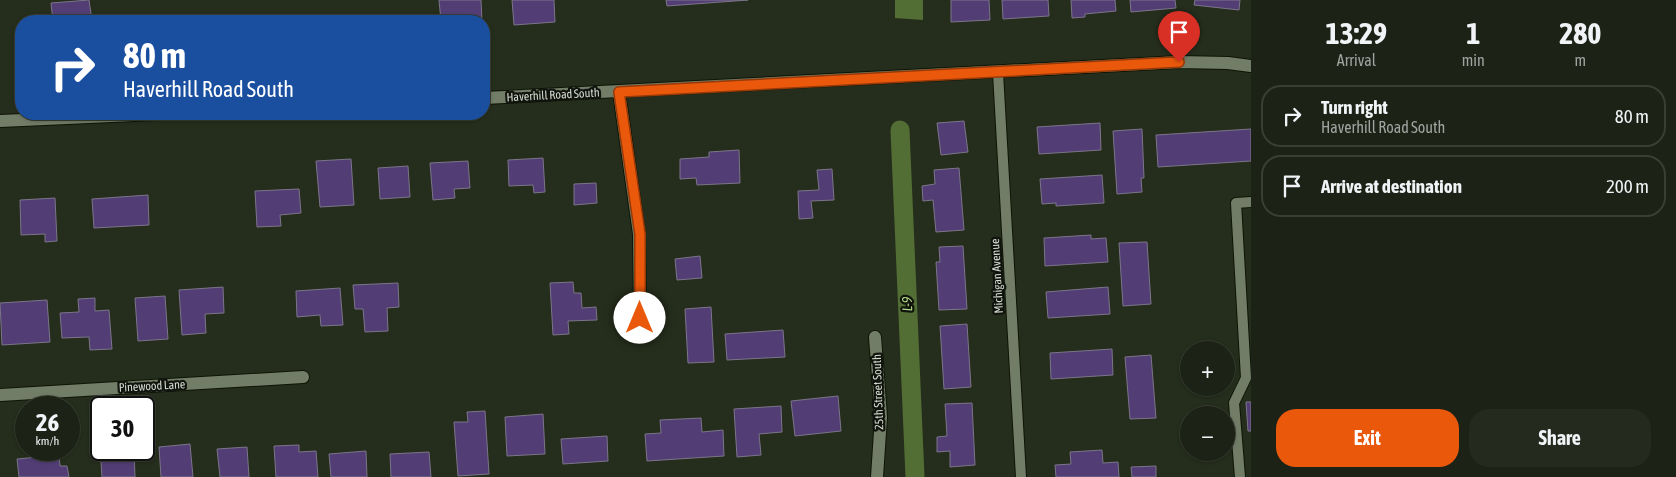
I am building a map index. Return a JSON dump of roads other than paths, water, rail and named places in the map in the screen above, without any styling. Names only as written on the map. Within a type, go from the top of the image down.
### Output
[{"type":"street","name":"Haverhill Road South","points":[[490,98],[998,73],[1179,62],[1228,63],[1251,66]]},
{"type":"street","points":[[619,92],[640,234],[640,318]]},
{"type":"street","points":[[0,121],[22,120]]},
{"type":"street","name":"25th Street South","points":[[875,337],[881,417],[877,477]]},
{"type":"street","name":"Pinewood Lane","points":[[0,395],[303,377]]},
{"type":"lane","name":"Michigan Avenue","points":[[998,73],[1021,477]]},
{"type":"lane","points":[[1240,477],[1234,403],[1249,378],[1236,203],[1251,202]]},
{"type":"waterway","name":"L-9","points":[[900,130],[915,477]]}]
